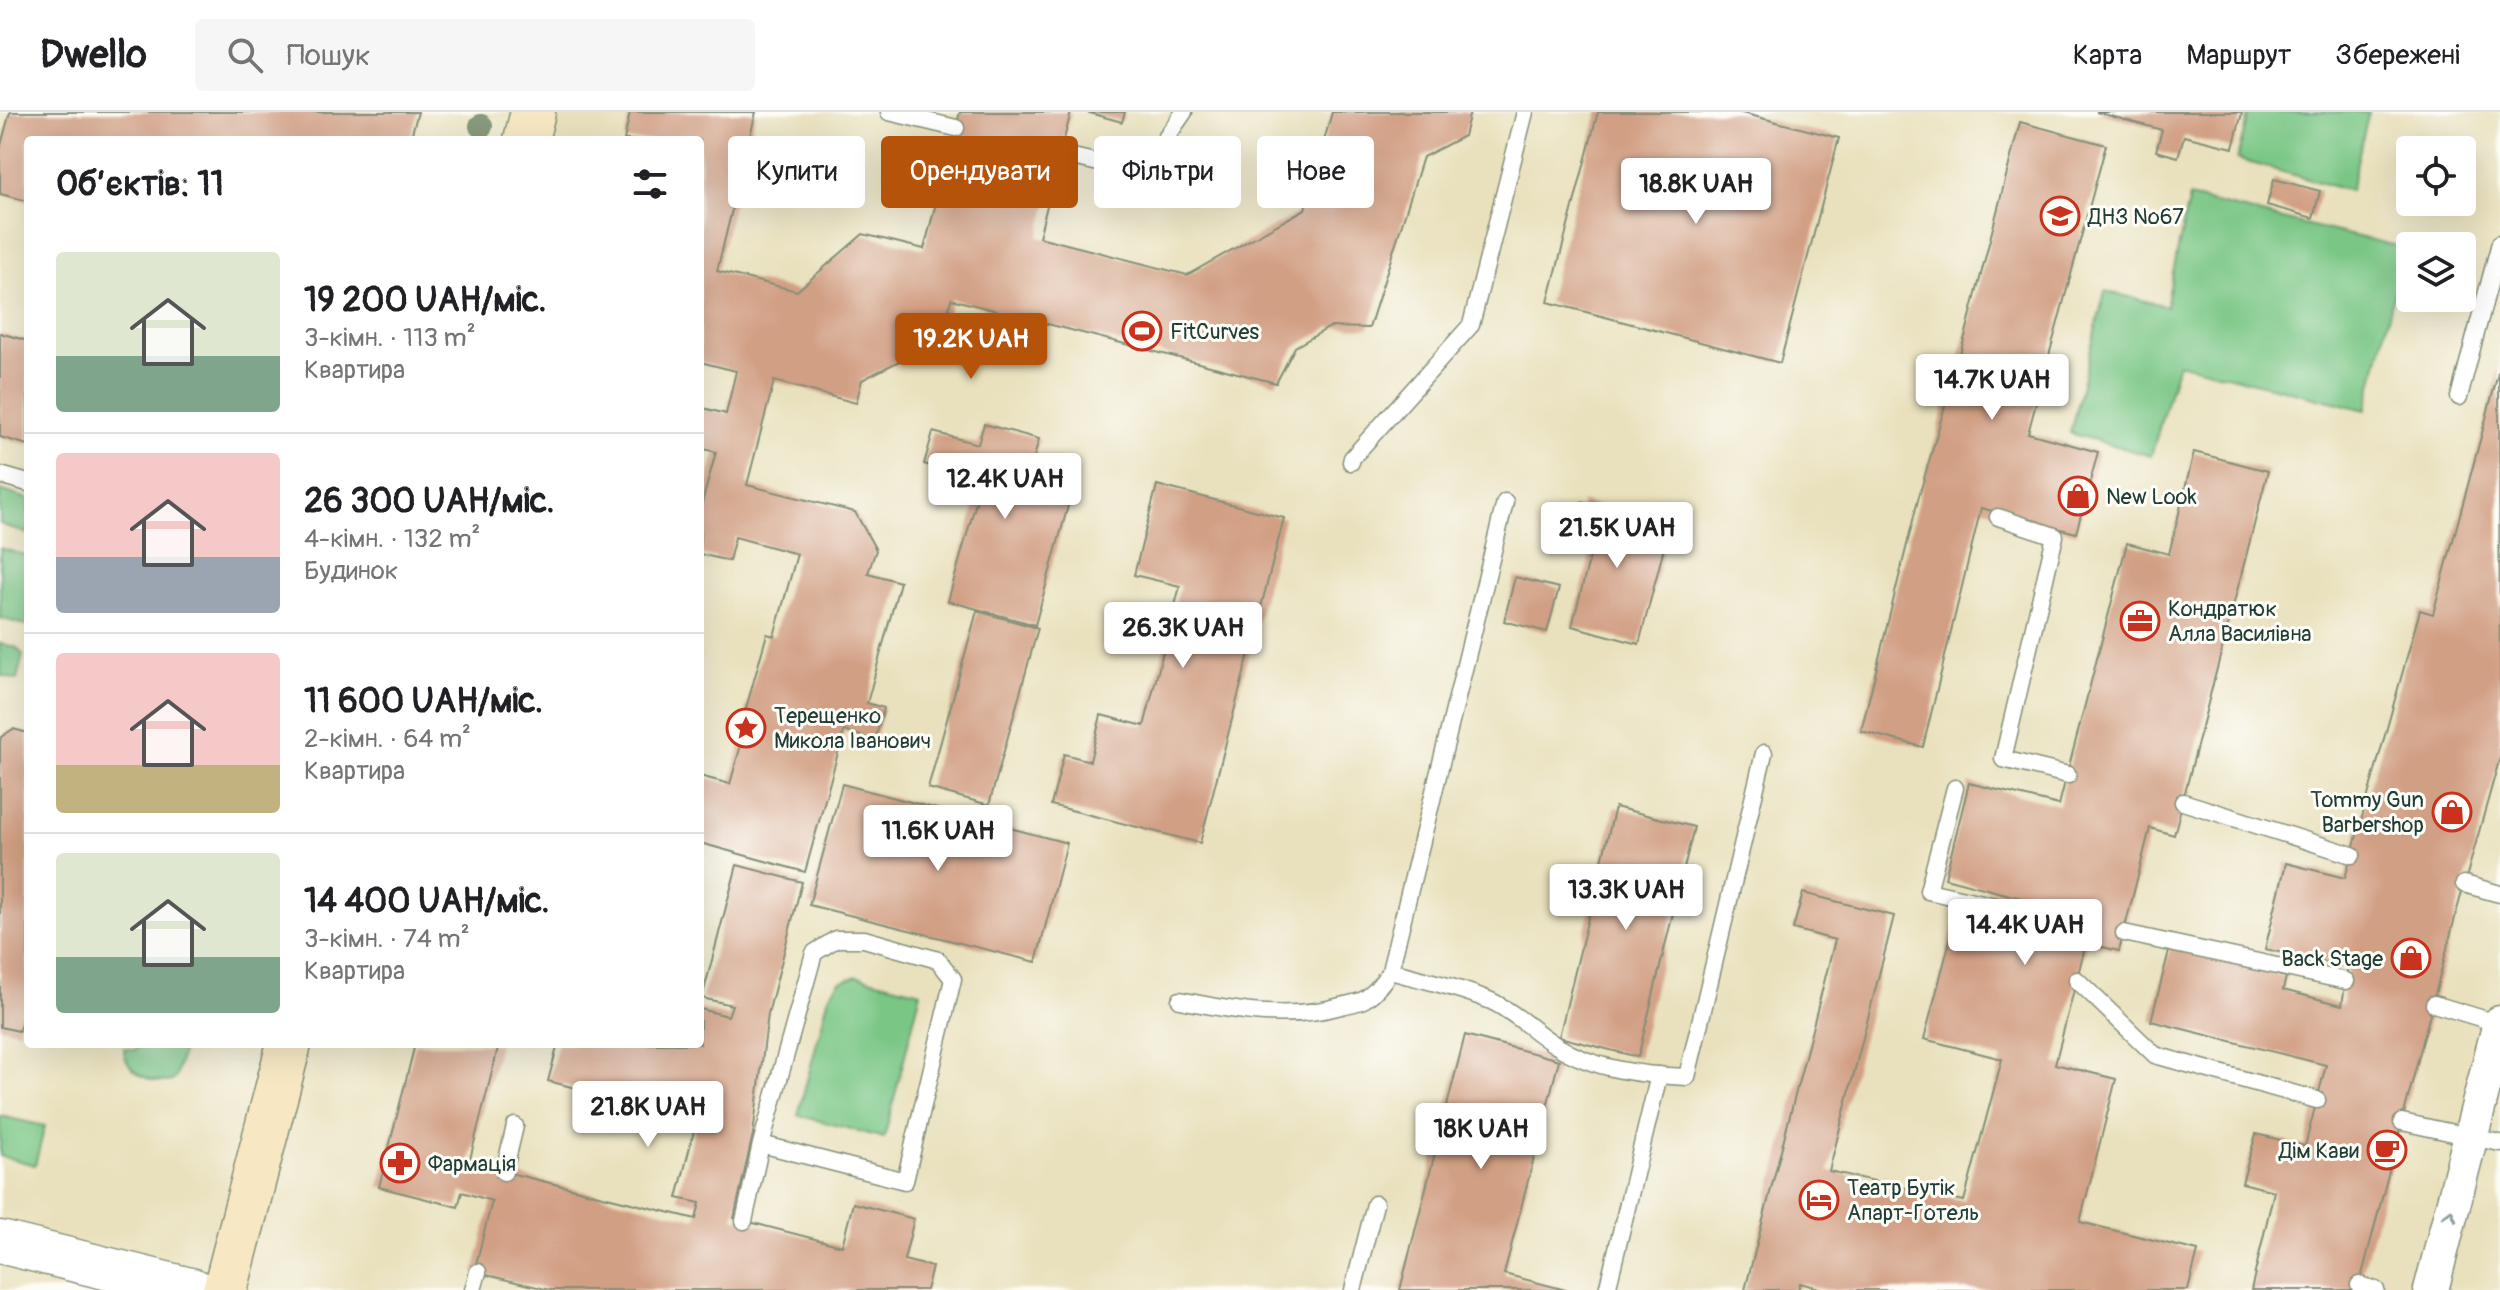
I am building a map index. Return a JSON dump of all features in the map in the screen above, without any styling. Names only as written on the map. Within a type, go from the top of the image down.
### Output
[{"type":"main road","points":[[527,136],[533,112]]},
{"type":"main road","points":[[225,1290],[288,1048]]},
{"type":"street","points":[[2431,1290],[2486,1139],[2500,1024]]},
{"type":"street","points":[[0,1242],[194,1290]]},
{"type":"lane","points":[[889,112],[956,128]]},
{"type":"lane","points":[[1078,158],[1142,173],[1184,112]]},
{"type":"lane","points":[[1351,462],[1471,325],[1525,112]]},
{"type":"lane","points":[[2459,397],[2500,243]]},
{"type":"lane","points":[[0,475],[24,482]]},
{"type":"lane","points":[[1180,1000],[1272,1014],[1321,1012],[1363,1000],[1380,986],[1390,971],[1505,502]]},
{"type":"lane","points":[[1998,517],[2055,536],[2003,759],[2068,775]]},
{"type":"lane","points":[[1390,971],[1492,1002],[1553,1044],[1588,1063],[1687,1077],[1764,753]]},
{"type":"lane","points":[[1955,788],[1928,891],[2045,917]]},
{"type":"lane","points":[[2183,802],[2352,855]]},
{"type":"lane","points":[[2464,884],[2500,894]]},
{"type":"lane","points":[[2124,933],[2346,981]]},
{"type":"lane","points":[[744,1221],[761,1144],[814,953],[836,939],[864,939],[938,960],[953,979],[905,1181],[761,1144]]},
{"type":"lane","points":[[2077,980],[2155,1055],[2317,1100]]},
{"type":"lane","points":[[2434,1004],[2500,1024]]},
{"type":"lane","points":[[1607,1290],[1659,1075]]},
{"type":"lane","points":[[2402,1122],[2439,1132],[2486,1139]]},
{"type":"lane","points":[[504,1172],[515,1126]]},
{"type":"lane","points":[[1353,1290],[1375,1204]]},
{"type":"lane","points":[[473,1290],[478,1272]]},
{"type":"green space","points":[[2249,112],[2369,112],[2350,191],[2237,159]]},
{"type":"green space","points":[[2189,197],[2396,246],[2396,285],[2366,410],[2178,363],[2151,456],[2070,433],[2105,291],[2166,306]]},
{"type":"green space","points":[[0,490],[24,498],[24,533],[0,524]]},
{"type":"green space","points":[[0,548],[24,555],[24,625],[0,618]]},
{"type":"green space","points":[[0,643],[17,648],[23,655],[17,680],[0,675]]},
{"type":"green space","points":[[857,976],[921,992],[884,1138],[798,1115],[829,996],[839,982]]},
{"type":"green space","points":[[124,1048],[183,1048],[176,1076],[172,1081],[164,1082],[140,1075],[129,1063]]},
{"type":"green space","points":[[0,1116],[45,1126],[35,1165],[0,1156]]},
{"type":"building","points":[[10,112],[418,112],[411,136],[24,136],[24,200],[0,194],[0,149]]},
{"type":"building","points":[[630,112],[756,112],[750,136],[728,136],[728,208],[732,208],[717,271],[797,291],[863,234],[924,249],[935,208],[1046,208],[1039,237],[1187,275],[1305,208],[1374,208],[1374,136],[1325,136],[1332,112],[1470,112],[1464,136],[1423,157],[1369,328],[1330,327],[1295,347],[1276,383],[951,299],[942,339],[862,380],[856,403],[774,381],[747,485],[855,512],[876,550],[868,573],[900,582],[867,703],[884,708],[875,740],[844,731],[805,872],[704,844],[704,777],[730,784],[750,713],[745,712],[767,634],[774,636],[797,554],[735,537],[729,561],[704,555],[704,496],[716,452],[704,449],[704,408],[726,414],[736,371],[704,363],[704,136],[625,136]]},
{"type":"building","points":[[960,112],[1071,112],[1065,136],[954,136]]},
{"type":"building","points":[[1086,112],[1125,112],[1122,122]]},
{"type":"building","points":[[1598,112],[1738,112],[1839,138],[1780,363],[1548,302]]},
{"type":"building","points":[[2096,112],[2242,113],[2233,148],[2184,136],[2178,157],[2156,151],[2162,130]]},
{"type":"building","points":[[2020,122],[2106,145],[2028,433],[2098,452],[2076,533],[1981,508],[1923,747],[1861,731],[1919,496],[1966,333]]},
{"type":"building","points":[[2274,179],[2320,191],[2313,218],[2267,205]]},
{"type":"building","points":[[0,333],[24,340],[24,444],[0,437]]},
{"type":"building","points":[[2499,370],[2500,757],[2358,1290],[2251,1290],[2274,1191],[2242,1183],[2256,1134],[2305,1146],[2326,1065],[2151,1021],[2170,947],[2286,977],[2283,990],[2342,1005],[2348,967],[2265,949],[2286,863],[2345,878],[2420,610],[2433,614]]},
{"type":"building","points":[[984,424],[1039,439],[1032,465],[1076,477],[1035,625],[948,601],[982,481],[924,464],[933,432],[978,444]]},
{"type":"building","points":[[2194,452],[2268,471],[2174,835],[2150,828],[2119,951],[2086,943],[2055,1064],[2116,1079],[2080,1222],[2198,1251],[2188,1290],[1826,1290],[1800,1283],[1798,1290],[1745,1290],[1835,940],[1793,929],[1803,893],[1894,916],[1829,1171],[1964,1201],[2002,1059],[1924,1039],[1958,910],[2042,931],[2048,905],[1945,878],[1969,783],[2059,805],[2127,543],[2169,554]]},
{"type":"building","points":[[1157,485],[1284,518],[1200,843],[1051,805],[1064,754],[1090,761],[1101,715],[1144,726],[1180,586],[1134,575]]},
{"type":"building","points":[[1582,502],[1670,525],[1639,644],[1572,626],[1591,553],[1570,548]]},
{"type":"building","points":[[1515,577],[1559,588],[1547,632],[1504,621]]},
{"type":"building","points":[[977,611],[1038,628],[989,805],[928,788]]},
{"type":"building","points":[[13,729],[24,732],[24,1012],[19,1031],[0,1027],[1,737]]},
{"type":"building","points":[[842,784],[1067,843],[1036,962],[809,905]]},
{"type":"building","points":[[1615,807],[1694,827],[1638,1057],[1559,1037]]},
{"type":"building","points":[[737,865],[802,882],[768,1014],[753,1134],[734,1218],[842,1246],[853,1203],[914,1219],[904,1260],[932,1267],[926,1290],[550,1290],[474,1272],[492,1201],[462,1192],[458,1207],[379,1187],[414,1048],[498,1048],[469,1163],[696,1219],[700,1203],[677,1198],[697,1119],[548,1081],[557,1048],[704,1048],[704,1010],[728,1016],[732,1005],[704,998]]},
{"type":"building","points":[[1465,1035],[1559,1060],[1504,1274],[1566,1290],[1400,1290]]},
{"type":"place","name":"ДНЗ №67","points":[[2060,216]]},
{"type":"place","name":"FitCurves","points":[[1142,331]]},
{"type":"place","name":"New Look","points":[[2078,496]]},
{"type":"place","name":"Кондратюк Алла Василівна","points":[[2140,621]]},
{"type":"place","name":"Терещенко Микола Іванович","points":[[746,728]]},
{"type":"place","name":"Tommy Gun Barbershop","points":[[2452,812]]},
{"type":"place","name":"Back Stage","points":[[2411,958]]},
{"type":"place","name":"Дім Кави","points":[[2387,1150]]},
{"type":"place","name":"Фармація","points":[[400,1163]]},
{"type":"place","name":"Театр Бутік Апарт-Готель","points":[[1819,1200]]}]
